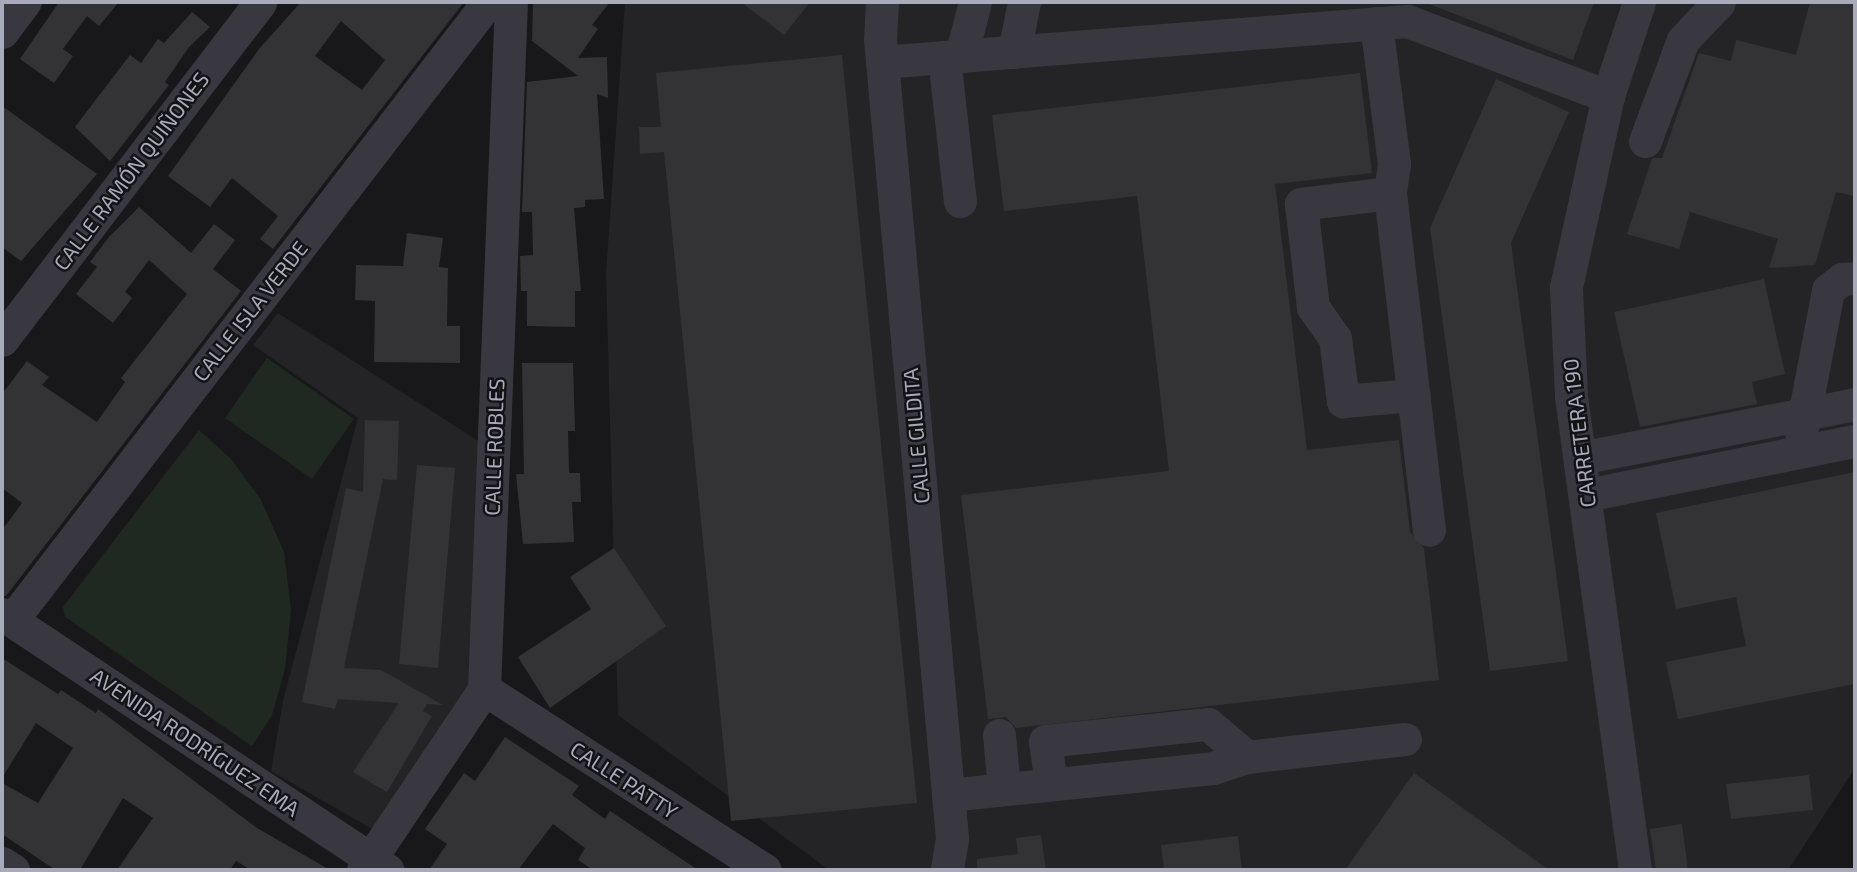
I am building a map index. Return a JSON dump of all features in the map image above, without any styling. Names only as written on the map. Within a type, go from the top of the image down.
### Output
[{"type":"street","points":[[2,32],[25,2]]},
{"type":"street","name":"CALLE RAMÓN QUIÑONES","points":[[2,340],[260,2]]},
{"type":"street","name":"CALLE ISLA VERDE","points":[[7,617],[488,2]]},
{"type":"street","name":"CALLE ROBLES","points":[[484,688],[511,2]]},
{"type":"street","name":"CALLE GILDITA","points":[[882,2],[882,62],[952,838],[947,870]]},
{"type":"street","points":[[960,201],[953,57],[975,2]]},
{"type":"street","points":[[1014,52],[1024,2]]},
{"type":"street","name":"CARRETERA 190","points":[[1635,870],[1571,395],[1566,287],[1608,96],[1639,2]]},
{"type":"street","points":[[1645,141],[1683,40],[1719,2]]},
{"type":"street","points":[[882,62],[1407,21],[1608,96]]},
{"type":"street","points":[[1376,23],[1394,164],[1390,193],[1429,530]]},
{"type":"street","points":[[1390,193],[1301,204],[1311,294],[1313,307],[1335,338],[1343,401],[1414,395]]},
{"type":"street","points":[[1798,452],[1828,290],[1842,279],[1855,278]]},
{"type":"street","points":[[1580,458],[1855,404]]},
{"type":"street","points":[[1586,495],[1855,441]]},
{"type":"street","name":"AVENIDA RODRÍGUEZ EMA","points":[[7,617],[374,866]]},
{"type":"street","points":[[374,866],[484,688]]},
{"type":"street","name":"CALLE PATTY","points":[[484,688],[765,870]]},
{"type":"street","points":[[1051,784],[1045,741],[1208,724],[1247,757]]},
{"type":"street","points":[[999,735],[1004,789]]},
{"type":"street","points":[[948,795],[1213,768],[1247,757],[1405,739]]},
{"type":"street","points":[[2,863],[13,870]]},
{"type":"shaded area","points":[[625,2],[1855,2],[1855,768],[1788,870],[829,870],[618,715],[606,273]]},
{"type":"shaded area","points":[[278,313],[480,442],[472,683],[372,829],[271,771],[283,701],[358,418],[253,345]]},
{"type":"shaded area","points":[[267,358],[354,419],[312,479],[225,418]]},
{"type":"shaded area","points":[[199,430],[232,460],[261,500],[284,552],[291,610],[285,669],[272,715],[252,746],[65,617],[63,607]]},
{"type":"building","points":[[59,2],[119,2],[99,26],[87,16],[63,49],[73,56],[54,83],[20,59]]},
{"type":"building","points":[[301,2],[464,2],[273,249],[260,239],[278,216],[232,178],[210,207],[168,176],[259,49]],"holes":[[[341,21],[385,60],[362,90],[315,56]]]},
{"type":"building","points":[[533,2],[610,2],[592,25],[598,29],[578,58],[607,57],[608,98],[597,94],[604,199],[585,200],[585,207],[574,208],[581,291],[575,291],[575,327],[527,326],[527,291],[521,291],[520,256],[533,255],[532,212],[522,212],[527,82],[578,76],[532,41]]},
{"type":"building","points":[[741,2],[810,2],[784,35]]},
{"type":"building","points":[[1424,2],[1594,2],[1573,60]]},
{"type":"building","points":[[1810,2],[1855,2],[1855,196],[1836,192],[1815,265],[1769,268],[1778,239],[1690,212],[1679,249],[1627,234],[1652,158],[1662,158],[1699,53],[1731,61],[1736,40],[1796,55]]},
{"type":"building","points":[[192,12],[210,27],[189,47],[165,82],[169,85],[110,161],[75,127],[130,55],[141,63],[158,39],[164,43]]},
{"type":"building","points":[[842,55],[917,803],[731,821],[664,152],[640,154],[639,127],[661,127],[656,73]]},
{"type":"building","points":[[1360,73],[1372,173],[1275,184],[1307,450],[1399,440],[1410,532],[1424,548],[1439,680],[1016,728],[1006,717],[988,719],[961,495],[1169,471],[1137,196],[1004,211],[992,115]]},
{"type":"building","points":[[1496,79],[1569,112],[1511,243],[1568,661],[1490,671],[1430,228]]},
{"type":"building","points":[[2,106],[97,174],[21,261],[2,247]]},
{"type":"building","points":[[139,207],[191,253],[214,224],[235,240],[213,269],[241,291],[6,596],[2,595],[2,530],[22,503],[2,488],[2,394],[27,361],[49,377],[42,385],[97,422],[125,382],[121,378],[187,294],[149,260],[125,292],[132,298],[113,323],[76,294],[97,267],[90,262],[109,237]]},
{"type":"building","points":[[407,233],[443,238],[439,267],[448,268],[447,326],[460,326],[460,363],[374,362],[375,301],[355,300],[356,265],[403,266]]},
{"type":"building","points":[[1764,279],[1785,374],[1752,382],[1757,404],[1640,427],[1614,312]]},
{"type":"building","points":[[522,363],[573,363],[575,431],[568,431],[569,473],[580,473],[581,502],[572,502],[574,542],[523,544],[516,474],[524,474]]},
{"type":"building","points":[[365,420],[399,421],[397,480],[383,479],[344,668],[381,670],[443,705],[427,704],[423,711],[432,716],[387,792],[353,772],[399,703],[338,699],[335,709],[302,702],[346,488],[363,492]]},
{"type":"building","points":[[417,465],[455,468],[438,668],[399,664]]},
{"type":"building","points":[[1855,472],[1855,684],[1678,719],[1666,662],[1746,646],[1736,597],[1676,609],[1656,513]]},
{"type":"building","points":[[614,548],[666,626],[550,708],[518,657],[591,609],[570,577]]},
{"type":"building","points":[[2,658],[58,694],[61,690],[96,713],[98,709],[257,828],[330,870],[251,870],[236,861],[230,870],[117,870],[153,818],[123,798],[80,870],[56,870],[42,861],[2,834],[2,783],[38,803],[73,748],[36,723],[2,778]]},
{"type":"building","points":[[505,737],[579,786],[572,795],[605,819],[610,811],[698,870],[593,870],[578,860],[585,848],[553,824],[518,870],[429,870],[447,844],[425,829],[464,773],[475,781]]},
{"type":"building","points":[[1414,773],[1549,870],[1345,870]]},
{"type":"building","points":[[1809,775],[1813,810],[1731,819],[1726,784]]},
{"type":"building","points":[[1682,824],[1688,870],[1656,870],[1650,829]]},
{"type":"building","points":[[1041,835],[1046,870],[977,870],[977,859],[1018,854],[1016,838]]},
{"type":"building","points":[[1238,836],[1242,870],[1164,870],[1161,845]]}]
